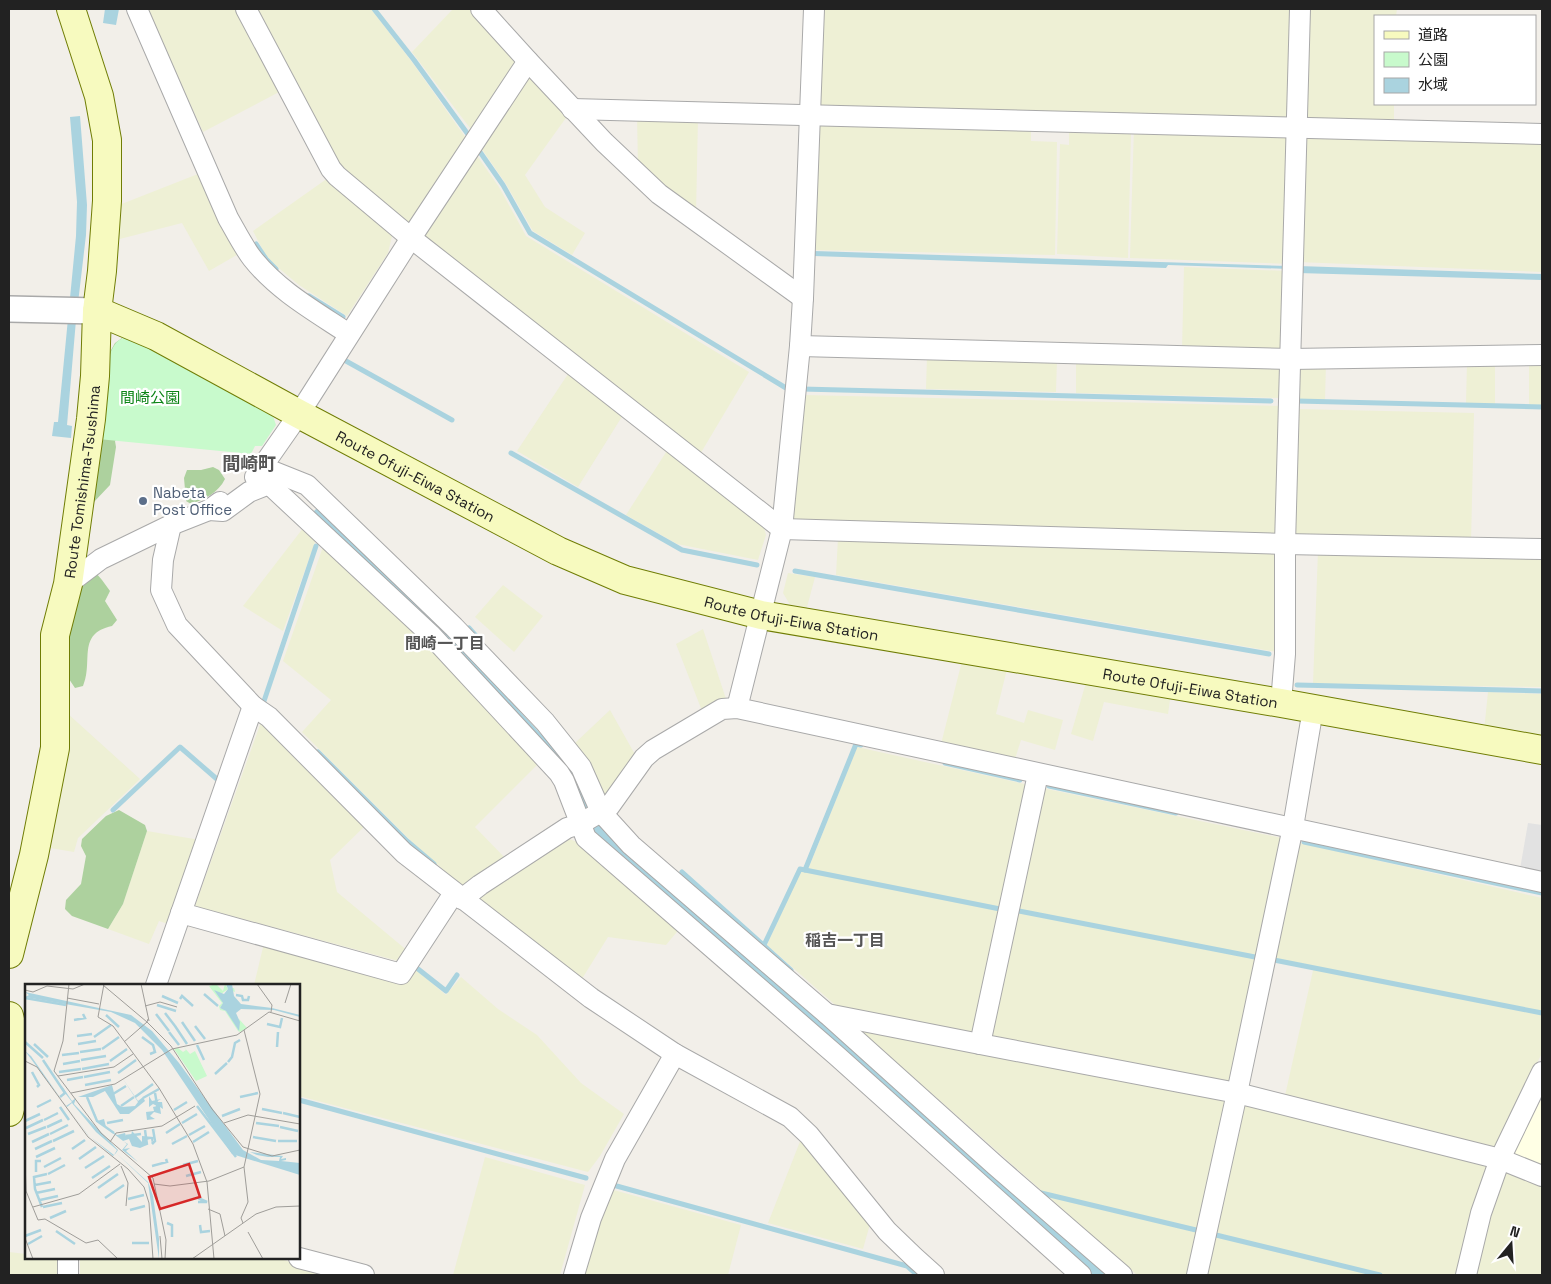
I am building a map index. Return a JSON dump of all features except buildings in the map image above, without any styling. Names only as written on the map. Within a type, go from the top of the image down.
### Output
[{"type":"main road","name":"Route Tomishima-Tsushima","points":[[9,954],[34,855],[54,748],[55,635],[68,584],[92,419],[95,376],[81,310],[102,271],[107,200],[107,140],[99,96],[71,9]]},
{"type":"main road","name":"Route Ofuji-Eiwa Station","points":[[81,310],[156,336],[558,552],[624,580],[761,615],[1281,703],[1542,750]]},
{"type":"main road","points":[[9,1016],[18,1063],[15,1093],[9,1112]]},
{"type":"street","points":[[137,9],[228,218],[241,242],[269,277],[295,298],[349,334]]},
{"type":"street","points":[[246,9],[332,169],[338,176],[411,238],[782,529],[1285,544],[1542,549]]},
{"type":"street","points":[[482,9],[572,109],[659,194],[803,298]]},
{"type":"street","points":[[737,708],[782,529],[803,298],[814,9]]},
{"type":"street","points":[[1281,703],[1285,654],[1285,544],[1300,9]]},
{"type":"street","points":[[68,584],[101,559],[171,525],[209,510],[255,477],[299,414],[411,238],[528,61]]},
{"type":"street","points":[[572,109],[1542,134]]},
{"type":"street","points":[[9,308],[81,310]]},
{"type":"street","points":[[800,346],[1291,358],[1542,355]]},
{"type":"street","points":[[262,467],[307,484],[454,626],[545,722],[581,767],[601,812],[631,844],[827,1014],[995,1165],[1122,1275]]},
{"type":"street","points":[[209,510],[223,510],[249,492],[269,484],[431,635],[545,759],[564,781],[586,838],[837,1056],[1081,1275]]},
{"type":"street","points":[[171,525],[163,560],[161,590],[166,602],[177,625],[253,706],[269,717],[404,853],[591,998],[675,1054],[790,1117],[809,1135],[887,1231],[934,1275]]},
{"type":"street","points":[[156,984],[253,706]]},
{"type":"street","points":[[181,913],[400,974],[458,896],[480,885],[568,828],[580,824],[610,807],[644,758],[653,750],[722,709],[737,708],[1542,882]]},
{"type":"street","points":[[1197,1275],[1293,827],[1313,709]]},
{"type":"street","points":[[980,1044],[1038,774]]},
{"type":"street","points":[[827,1014],[1237,1092],[1500,1159],[1542,1176]]},
{"type":"street","points":[[574,1275],[591,1218],[615,1158],[675,1054]]},
{"type":"street","points":[[1466,1275],[1481,1213],[1500,1159],[1542,1072]]},
{"type":"street","points":[[300,1258],[364,1275]]},
{"type":"street","points":[[68,1259],[68,1275]]},
{"type":"shaded area","points":[[147,9],[235,9],[281,91],[203,132]]},
{"type":"shaded area","points":[[250,9],[371,9],[412,62],[468,141],[414,222],[406,224],[343,173]]},
{"type":"shaded area","points":[[453,9],[469,9],[519,63],[473,132],[412,52]]},
{"type":"shaded area","points":[[821,9],[1291,9],[1289,114],[1279,121],[823,109],[819,105]]},
{"type":"shaded area","points":[[1305,9],[1397,9],[1396,15],[1374,15],[1374,105],[1394,105],[1394,125],[1302,123]]},
{"type":"shaded area","points":[[526,72],[568,115],[525,175],[545,207],[585,233],[572,255],[533,231],[506,184],[479,145]]},
{"type":"shaded area","points":[[637,116],[698,117],[696,214],[638,167]]},
{"type":"shaded area","points":[[818,119],[1031,126],[1031,141],[1057,142],[1055,255],[813,250]]},
{"type":"shaded area","points":[[1134,127],[1292,138],[1289,264],[1130,258]]},
{"type":"shaded area","points":[[1069,133],[1131,134],[1128,258],[1057,254],[1060,144],[1069,145]]},
{"type":"shaded area","points":[[1301,136],[1542,139],[1542,272],[1298,262]]},
{"type":"shaded area","points":[[473,150],[499,187],[526,236],[749,372],[699,456],[421,236]]},
{"type":"shaded area","points":[[203,172],[242,252],[209,271],[182,223],[112,241],[114,207]]},
{"type":"shaded area","points":[[328,178],[393,232],[388,253],[347,316],[299,285],[281,270],[266,256],[253,231]]},
{"type":"shaded area","points":[[1184,267],[1288,271],[1287,349],[1182,350]]},
{"type":"shaded area","points":[[927,356],[1057,359],[1056,392],[926,389]]},
{"type":"shaded area","points":[[1076,360],[1284,365],[1283,398],[1076,393]]},
{"type":"shaded area","points":[[1495,361],[1495,404],[1466,404],[1467,362]]},
{"type":"shaded area","points":[[1529,361],[1542,361],[1542,405],[1529,405]]},
{"type":"shaded area","points":[[1326,363],[1325,400],[1295,399],[1296,364]]},
{"type":"shaded area","points":[[568,374],[623,415],[578,487],[517,451]]},
{"type":"shaded area","points":[[804,395],[1283,406],[1281,538],[791,519]]},
{"type":"shaded area","points":[[1296,409],[1474,413],[1471,543],[1292,539]]},
{"type":"shaded area","points":[[668,449],[762,521],[766,535],[758,560],[677,544],[626,515]]},
{"type":"shaded area","points":[[307,523],[318,534],[283,631],[243,606]]},
{"type":"shaded area","points":[[838,538],[1278,548],[1277,652],[836,575]]},
{"type":"shaded area","points":[[325,541],[542,760],[475,827],[508,861],[466,890],[409,839],[302,732],[331,700],[283,661]]},
{"type":"shaded area","points":[[1318,551],[1542,556],[1542,687],[1313,684]]},
{"type":"shaded area","points":[[788,573],[815,577],[806,611],[792,608],[783,593]]},
{"type":"shaded area","points":[[503,585],[543,616],[514,652],[475,617]]},
{"type":"shaded area","points":[[703,629],[727,702],[704,716],[676,644]]},
{"type":"shaded area","points":[[963,657],[1008,665],[996,714],[1024,723],[1028,710],[1063,720],[1055,750],[1021,740],[1015,759],[941,744]]},
{"type":"shaded area","points":[[1087,679],[1171,693],[1168,714],[1104,702],[1093,741],[1071,734]]},
{"type":"shaded area","points":[[1488,692],[1542,694],[1542,742],[1484,731]]},
{"type":"shaded area","points":[[610,710],[637,758],[609,796],[604,795],[574,744]]},
{"type":"shaded area","points":[[67,713],[140,779],[78,838],[74,852],[44,847]]},
{"type":"shaded area","points":[[261,722],[368,823],[330,860],[337,892],[409,952],[402,962],[195,906]]},
{"type":"shaded area","points":[[857,747],[1029,785],[976,1034],[842,1011],[767,945],[800,871],[807,872]]},
{"type":"shaded area","points":[[1042,788],[1282,838],[1232,1082],[992,1040],[988,1035]]},
{"type":"shaded area","points":[[1528,823],[1542,825],[1542,874],[1520,869]]},
{"type":"shaded area","points":[[147,831],[200,840],[171,925],[159,921],[149,944],[108,929],[123,904]]},
{"type":"shaded area","points":[[569,839],[586,845],[681,927],[666,945],[608,937],[580,982],[474,898],[519,865]]},
{"type":"shaded area","points":[[1296,842],[1542,898],[1542,1053],[1495,1147],[1489,1149],[1284,1100],[1314,966],[1272,958]]},
{"type":"shaded area","points":[[264,943],[413,967],[446,995],[461,977],[498,1009],[537,1035],[581,1083],[624,1114],[600,1156],[588,1172],[300,1096],[300,984],[254,984]]},
{"type":"shaded area","points":[[859,1029],[1228,1099],[1192,1275],[1137,1275]]},
{"type":"shaded area","points":[[1542,1098],[1542,1169],[1515,1158],[1514,1153]]},
{"type":"shaded area","points":[[1244,1103],[1485,1163],[1487,1168],[1458,1275],[1205,1275]]},
{"type":"shaded area","points":[[801,1139],[870,1224],[863,1249],[768,1223]]},
{"type":"shaded area","points":[[485,1157],[585,1185],[560,1275],[453,1275]]},
{"type":"shaded area","points":[[1511,1169],[1542,1182],[1542,1275],[1474,1275],[1502,1172]]},
{"type":"shaded area","points":[[610,1189],[741,1225],[728,1275],[583,1275]]},
{"type":"shaded area","points":[[9,1252],[25,1254],[25,1259],[62,1259],[62,1275],[9,1275]]},
{"type":"shaded area","points":[[80,1259],[280,1259],[339,1275],[80,1275]]},
{"type":"green space","name":"間崎公園","points":[[129,336],[271,410],[276,425],[262,446],[255,446],[251,454],[98,439],[103,388],[108,361],[116,343]]},
{"type":"green space","points":[[122,338],[123,431],[115,441],[116,447],[110,485],[93,503],[110,352],[115,343]]},
{"type":"green space","points":[[213,467],[219,470],[225,479],[222,484],[215,492],[201,500],[191,504],[186,501],[184,478],[187,470],[201,470]]},
{"type":"green space","points":[[96,573],[110,591],[105,601],[117,620],[112,626],[94,635],[88,650],[86,677],[83,686],[75,688],[69,679],[69,664],[65,648],[78,585]]},
{"type":"green space","points":[[119,810],[145,825],[147,831],[123,904],[108,929],[72,916],[65,909],[66,900],[81,884],[86,856],[81,846],[82,839],[106,816]]},
{"type":"water","points":[[105,9],[119,9],[116,25],[103,23]]},
{"type":"water","points":[[80,116],[87,205],[86,235],[67,425],[72,426],[71,438],[52,436],[54,422],[58,422],[76,236],[77,202],[70,117]]},
{"type":"water","points":[[814,251],[1288,266],[1289,269],[1168,265],[1166,268],[814,256]]},
{"type":"water","points":[[1298,266],[1542,274],[1542,280],[1298,273]]},
{"type":"water","points":[[318,507],[417,601],[568,763],[596,820],[1110,1275],[1090,1275],[598,840],[567,776],[311,514]]},
{"type":"waterway","points":[[374,9],[467,133]]},
{"type":"waterway","points":[[480,152],[503,185],[530,233],[786,388]]},
{"type":"waterway","points":[[256,244],[266,259],[276,269]]},
{"type":"waterway","points":[[309,296],[343,317]]},
{"type":"waterway","points":[[346,361],[452,420]]},
{"type":"waterway","points":[[802,389],[1271,401]]},
{"type":"waterway","points":[[1297,401],[1542,407]]},
{"type":"waterway","points":[[511,453],[682,550],[757,565]]},
{"type":"waterway","points":[[263,704],[316,546]]},
{"type":"waterway","points":[[795,571],[1269,654]]},
{"type":"waterway","points":[[469,628],[477,637]]},
{"type":"waterway","points":[[1297,685],[1542,691]]},
{"type":"waterway","points":[[805,870],[856,744],[861,745]]},
{"type":"waterway","points":[[113,810],[180,747],[218,780]]},
{"type":"waterway","points":[[318,752],[407,841],[434,864]]},
{"type":"waterway","points":[[945,763],[1020,780]]},
{"type":"waterway","points":[[1049,786],[1176,813]]},
{"type":"waterway","points":[[1304,842],[1542,893]]},
{"type":"waterway","points":[[764,945],[800,869],[1000,909]]},
{"type":"waterway","points":[[682,872],[791,970]]},
{"type":"waterway","points":[[1019,911],[1255,957]]},
{"type":"waterway","points":[[1274,960],[1542,1013]]},
{"type":"waterway","points":[[413,965],[446,991],[457,975]]},
{"type":"waterway","points":[[300,1100],[586,1178]]},
{"type":"waterway","points":[[613,1185],[907,1266],[917,1275]]},
{"type":"waterway","points":[[1037,1192],[1196,1230]]},
{"type":"waterway","points":[[1216,1235],[1380,1275]]},
{"type":"place","name":"Nabeta Post Office","points":[[143,501]]},
{"type":"district","name":"間崎町","points":[[249,463]]},
{"type":"district","name":"間崎一丁目","points":[[445,643]]},
{"type":"district","name":"稲吉一丁目","points":[[845,940]]}]
